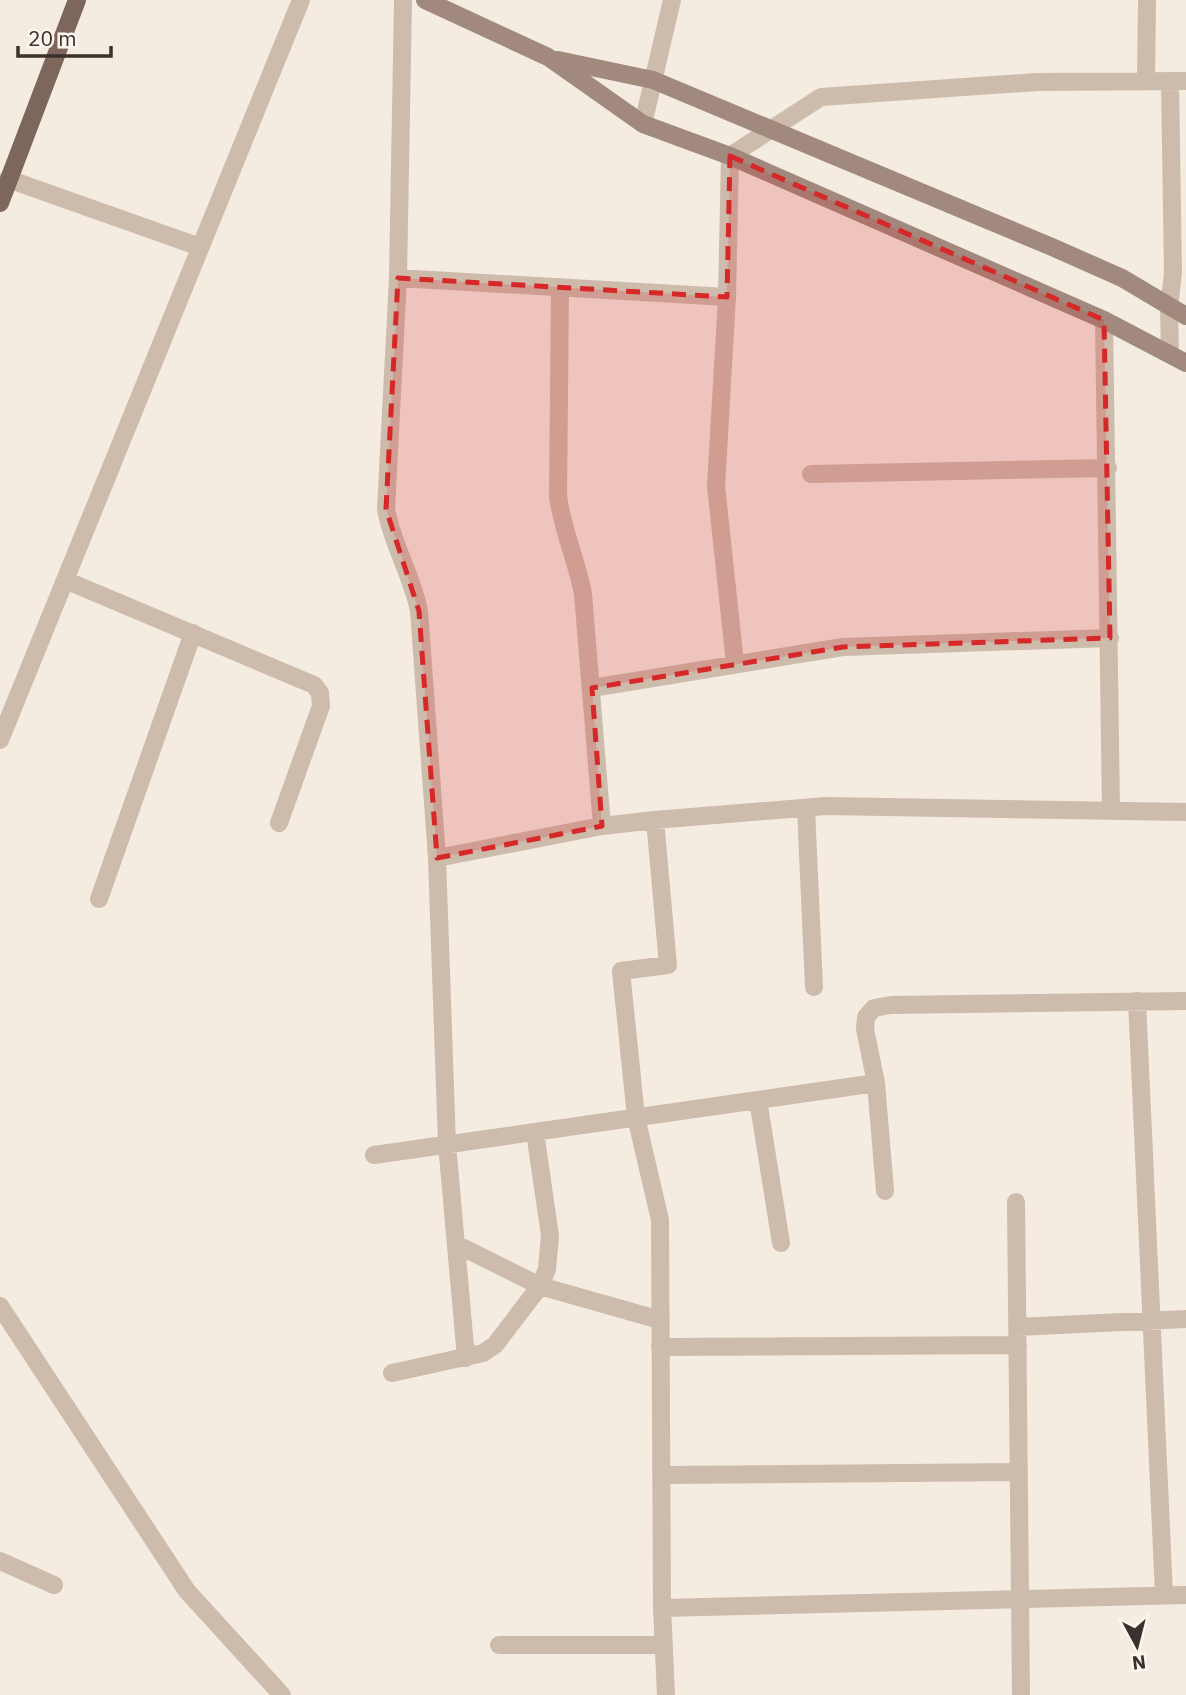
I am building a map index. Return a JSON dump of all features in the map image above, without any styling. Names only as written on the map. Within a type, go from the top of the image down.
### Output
[{"type":"main road","points":[[0,203],[77,0]]},
{"type":"street","points":[[0,740],[301,0]]},
{"type":"street","points":[[403,0],[398,278],[386,509],[389,527],[415,590],[419,611],[437,858],[447,1144],[466,1358]]},
{"type":"street","points":[[425,0],[455,7],[548,57],[643,124],[730,156],[1104,320],[1186,363]]},
{"type":"street","points":[[643,124],[672,0]]},
{"type":"street","points":[[1146,81],[1147,0]]},
{"type":"street","points":[[548,57],[653,80],[1074,256],[1122,278],[1186,316]]},
{"type":"street","points":[[730,156],[821,97],[1037,82],[1178,81],[1179,275],[1169,307],[1170,355]]},
{"type":"street","points":[[730,156],[727,297],[716,486],[735,663]]},
{"type":"street","points":[[8,179],[200,247]]},
{"type":"street","points":[[398,278],[727,297]]},
{"type":"street","points":[[560,287],[558,496],[583,594],[601,826]]},
{"type":"street","points":[[1104,320],[1111,811]]},
{"type":"street","points":[[811,474],[1108,468]]},
{"type":"street","points":[[65,580],[314,685],[320,693],[320,706],[279,822]]},
{"type":"street","points":[[99,899],[193,633]]},
{"type":"street","points":[[592,688],[843,646],[1110,638]]},
{"type":"street","points":[[437,858],[601,826],[826,806],[1186,812]]},
{"type":"street","points":[[806,808],[814,987]]},
{"type":"street","points":[[655,820],[668,965],[621,971],[636,1117],[660,1220],[662,1608],[666,1695]]},
{"type":"street","points":[[1137,1001],[1164,1595]]},
{"type":"street","points":[[885,1191],[876,1083],[865,1029],[866,1017],[874,1007],[1186,1001]]},
{"type":"street","points":[[374,1154],[876,1083]]},
{"type":"street","points":[[758,1100],[781,1243]]},
{"type":"street","points":[[392,1373],[483,1353],[495,1345],[540,1286],[547,1269],[550,1236],[536,1132]]},
{"type":"street","points":[[1016,1202],[1021,1695]]},
{"type":"street","points":[[456,1244],[540,1286],[660,1320]]},
{"type":"street","points":[[0,1306],[187,1591],[282,1695]]},
{"type":"street","points":[[660,1347],[1018,1336],[1186,1319]]},
{"type":"street","points":[[662,1475],[1019,1472]]},
{"type":"street","points":[[0,1561],[54,1585]]},
{"type":"street","points":[[662,1608],[1186,1595]]},
{"type":"street","points":[[499,1645],[664,1645]]},
{"type":"highlighted area","points":[[730,156],[1104,320],[1110,638],[843,647],[592,688],[602,826],[437,858],[419,611],[386,509],[398,278],[727,297]]}]
